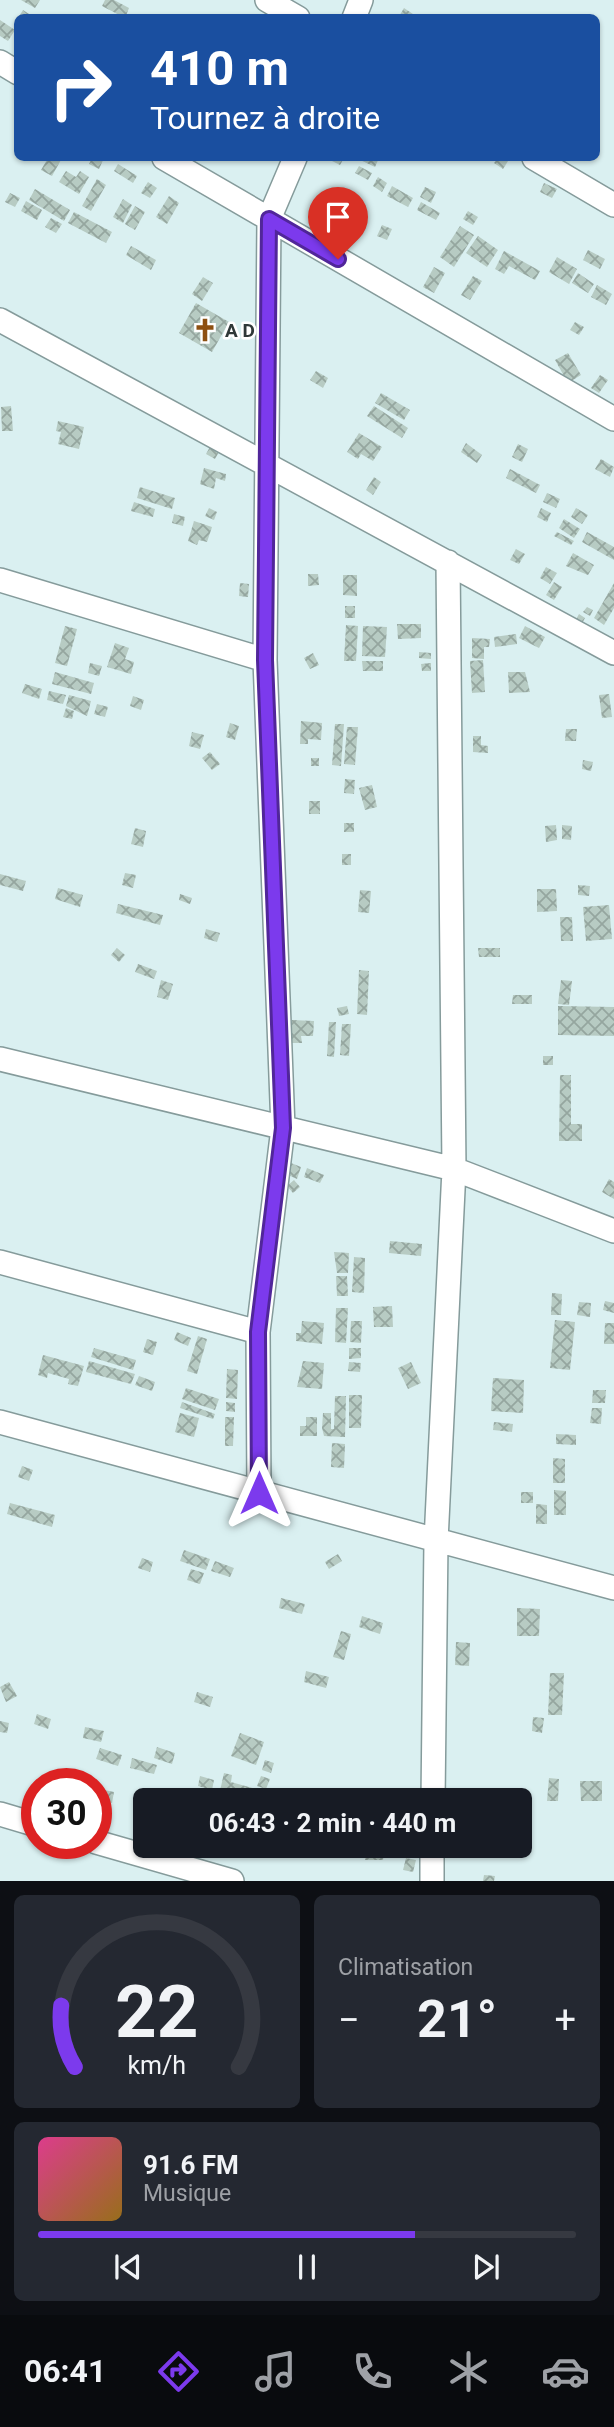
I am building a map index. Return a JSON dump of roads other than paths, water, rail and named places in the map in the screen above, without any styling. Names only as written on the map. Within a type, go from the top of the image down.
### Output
[{"type":"street","points":[[267,0],[291,14]]},
{"type":"street","points":[[169,161],[614,419]]},
{"type":"street","points":[[259,1493],[258,1332],[283,1128],[265,660],[269,219],[294,161]]},
{"type":"street","points":[[539,161],[614,205]]},
{"type":"street","points":[[0,320],[614,653]]},
{"type":"street","points":[[433,1788],[436,1541],[454,1169],[448,562]]},
{"type":"street","points":[[0,580],[265,660]]},
{"type":"street","points":[[0,1059],[454,1169],[614,1231]]},
{"type":"street","points":[[0,1262],[258,1332]]},
{"type":"street","points":[[0,1422],[614,1588]]},
{"type":"street","points":[[0,1814],[21,1820]]},
{"type":"street","points":[[112,1847],[232,1881]]},
{"type":"street","points":[[432,1858],[432,1881]]},
{"type":"place","name":"A D","points":[[205,330]]}]
